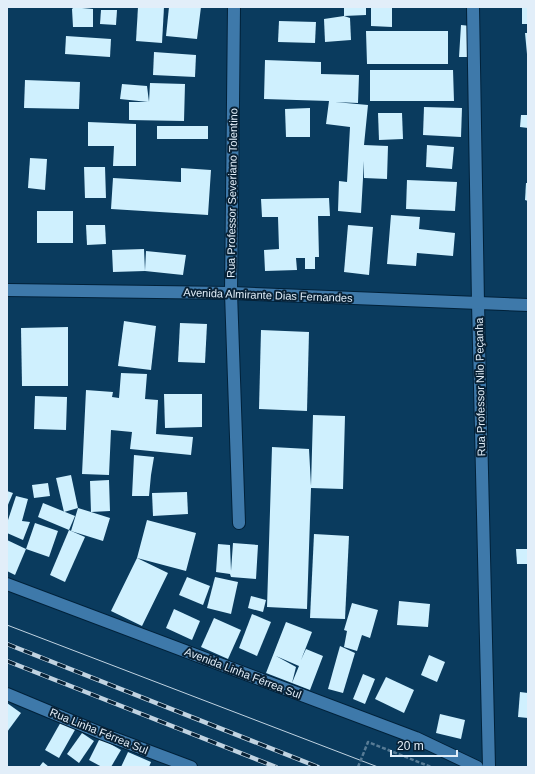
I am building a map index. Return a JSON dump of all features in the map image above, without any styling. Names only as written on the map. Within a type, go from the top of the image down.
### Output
[{"type":"street","name":"Rua Professor Severiano Tolentino","points":[[234,7],[231,293],[239,523]]},
{"type":"street","name":"Rua Professor Nilo Peçanha","points":[[473,7],[478,303],[489,767]]},
{"type":"street","name":"Avenida Almirante Dias Fernandes","points":[[7,290],[231,293],[528,305]]},
{"type":"street","name":"Avenida Linha Férrea Sul","points":[[7,584],[416,738],[477,767]]},
{"type":"street","name":"Rua Linha Férrea Sul","points":[[7,694],[103,734],[191,767]]},
{"type":"path","points":[[358,767],[368,742],[431,767]]},
{"type":"building","points":[[74,7],[93,7],[82,9],[93,9],[93,27],[73,27],[72,9]]},
{"type":"building","points":[[138,7],[164,7],[162,43],[136,41]]},
{"type":"building","points":[[169,7],[201,7],[197,39],[166,36]]},
{"type":"building","points":[[344,7],[366,7],[366,15],[344,16]]},
{"type":"building","points":[[371,7],[392,7],[392,27],[371,26]]},
{"type":"building","points":[[522,7],[528,7],[528,24],[522,24]]},
{"type":"building","points":[[101,10],[117,10],[116,25],[100,24]]},
{"type":"building","points":[[344,16],[350,18],[351,40],[325,42],[324,19]]},
{"type":"building","points":[[279,21],[316,22],[315,43],[278,42]]},
{"type":"building","points":[[461,25],[471,26],[470,57],[459,57]]},
{"type":"building","points":[[366,31],[448,31],[448,64],[367,64]]},
{"type":"building","points":[[525,33],[528,33],[528,54],[527,54]]},
{"type":"building","points":[[66,36],[111,39],[110,57],[65,54]]},
{"type":"building","points":[[154,52],[196,55],[195,77],[153,75]]},
{"type":"building","points":[[265,60],[321,62],[321,74],[359,75],[358,103],[335,102],[368,105],[364,145],[388,146],[387,179],[364,178],[364,161],[361,213],[338,211],[339,181],[347,182],[350,127],[326,124],[329,101],[264,99]]},
{"type":"building","points":[[370,70],[453,70],[454,101],[370,101]]},
{"type":"building","points":[[25,80],[80,82],[79,109],[24,108]]},
{"type":"building","points":[[150,83],[185,84],[184,121],[129,120],[129,102],[148,102],[120,99],[122,84],[147,86],[149,102]]},
{"type":"building","points":[[424,107],[462,108],[461,137],[423,135]]},
{"type":"building","points":[[310,108],[310,137],[286,137],[285,109]]},
{"type":"building","points":[[378,113],[402,113],[403,139],[379,140]]},
{"type":"building","points":[[521,115],[528,115],[528,128],[520,127]]},
{"type":"building","points":[[88,122],[136,124],[136,166],[113,166],[114,146],[88,146]]},
{"type":"building","points":[[157,126],[208,126],[208,139],[157,139]]},
{"type":"building","points":[[427,145],[454,147],[452,169],[426,167]]},
{"type":"building","points":[[30,158],[47,159],[45,190],[28,188]]},
{"type":"building","points":[[84,167],[105,167],[106,198],[85,198]]},
{"type":"building","points":[[181,168],[211,170],[208,215],[111,209],[113,178],[181,182]]},
{"type":"building","points":[[407,180],[457,182],[455,211],[406,209]]},
{"type":"building","points":[[526,183],[528,183],[528,201],[525,200]]},
{"type":"building","points":[[329,198],[330,216],[318,216],[319,257],[315,257],[315,269],[305,269],[305,258],[296,258],[297,270],[265,271],[264,250],[279,249],[278,217],[262,217],[261,199]]},
{"type":"building","points":[[37,211],[73,211],[73,243],[37,243]]},
{"type":"building","points":[[391,215],[420,217],[419,229],[455,233],[453,256],[417,253],[416,266],[387,264]]},
{"type":"building","points":[[86,225],[105,225],[106,244],[87,245]]},
{"type":"building","points":[[348,225],[373,227],[369,275],[344,272]]},
{"type":"building","points":[[144,249],[145,271],[113,272],[112,250]]},
{"type":"building","points":[[146,251],[186,255],[183,275],[145,271]]},
{"type":"building","points":[[124,321],[156,326],[151,370],[118,366]]},
{"type":"building","points":[[180,323],[207,324],[205,363],[178,362]]},
{"type":"building","points":[[68,327],[68,386],[22,386],[21,328]]},
{"type":"building","points":[[261,330],[309,332],[307,411],[259,409]]},
{"type":"building","points":[[121,373],[147,374],[145,399],[158,400],[156,434],[193,437],[191,455],[130,449],[132,432],[111,430],[109,475],[82,474],[86,390],[113,392],[112,397],[119,398]]},
{"type":"building","points":[[164,394],[202,394],[202,427],[165,428]]},
{"type":"building","points":[[35,396],[67,397],[66,430],[34,429]]},
{"type":"building","points":[[313,415],[345,416],[343,489],[311,488],[307,609],[267,607],[272,447],[309,449],[311,486]]},
{"type":"building","points":[[134,455],[154,457],[149,496],[132,496]]},
{"type":"building","points":[[71,475],[78,508],[64,512],[56,478]]},
{"type":"building","points":[[109,480],[110,511],[91,512],[90,481]]},
{"type":"building","points":[[48,483],[50,496],[34,498],[32,485]]},
{"type":"building","points":[[7,491],[13,493],[7,507]]},
{"type":"building","points":[[187,492],[188,514],[153,516],[152,493]]},
{"type":"building","points":[[16,496],[28,499],[22,521],[30,522],[23,540],[7,533],[7,523]]},
{"type":"building","points":[[43,503],[75,516],[69,530],[38,517]]},
{"type":"building","points":[[78,508],[110,518],[103,541],[71,531]]},
{"type":"building","points":[[147,520],[196,533],[186,571],[137,558]]},
{"type":"building","points":[[35,523],[58,531],[49,557],[26,549]]},
{"type":"building","points":[[69,530],[85,537],[65,582],[50,575]]},
{"type":"building","points":[[314,534],[349,536],[345,619],[310,618]]},
{"type":"building","points":[[7,540],[26,549],[15,575],[7,571]]},
{"type":"building","points":[[233,543],[258,545],[256,579],[231,577],[230,574],[216,572],[218,544],[230,545],[231,571]]},
{"type":"building","points":[[516,549],[528,549],[528,564],[517,564]]},
{"type":"building","points":[[137,558],[168,573],[142,626],[111,611]]},
{"type":"building","points":[[187,577],[210,586],[203,605],[179,595]]},
{"type":"building","points":[[215,577],[238,582],[231,614],[207,608]]},
{"type":"building","points":[[251,596],[266,600],[263,612],[248,608]]},
{"type":"building","points":[[399,601],[430,604],[428,627],[397,625]]},
{"type":"building","points":[[352,603],[378,610],[370,638],[362,635],[357,651],[344,647],[347,631],[344,630]]},
{"type":"building","points":[[174,609],[200,621],[192,640],[166,628]]},
{"type":"building","points":[[252,614],[271,622],[257,656],[239,648]]},
{"type":"building","points":[[214,618],[241,630],[228,659],[201,647]]},
{"type":"building","points":[[286,622],[312,632],[301,660],[306,649],[323,656],[310,690],[266,673]],"holes":[[[276,656],[299,666],[292,683],[296,667]]]},
{"type":"building","points":[[340,646],[355,653],[343,693],[328,689]]},
{"type":"building","points":[[429,655],[445,662],[437,682],[421,675]]},
{"type":"building","points":[[363,674],[375,679],[365,704],[353,699]]},
{"type":"building","points":[[386,677],[414,690],[404,713],[375,699]]},
{"type":"building","points":[[520,692],[528,693],[528,718],[518,717]]},
{"type":"building","points":[[7,703],[21,713],[7,732]]},
{"type":"building","points":[[440,714],[465,720],[461,739],[436,733]]},
{"type":"building","points":[[62,720],[76,728],[59,758],[45,750]]},
{"type":"building","points":[[82,733],[94,741],[79,763],[67,754]]},
{"type":"building","points":[[100,738],[121,750],[111,767],[102,767],[89,760]]},
{"type":"building","points":[[128,752],[151,762],[149,767],[121,767]]},
{"type":"building","points":[[43,762],[49,767],[39,767]]},
{"type":"tram line","points":[[7,625],[378,767]]},
{"type":"railway","points":[[7,644],[318,767]]},
{"type":"railway","points":[[7,661],[276,767]]}]
